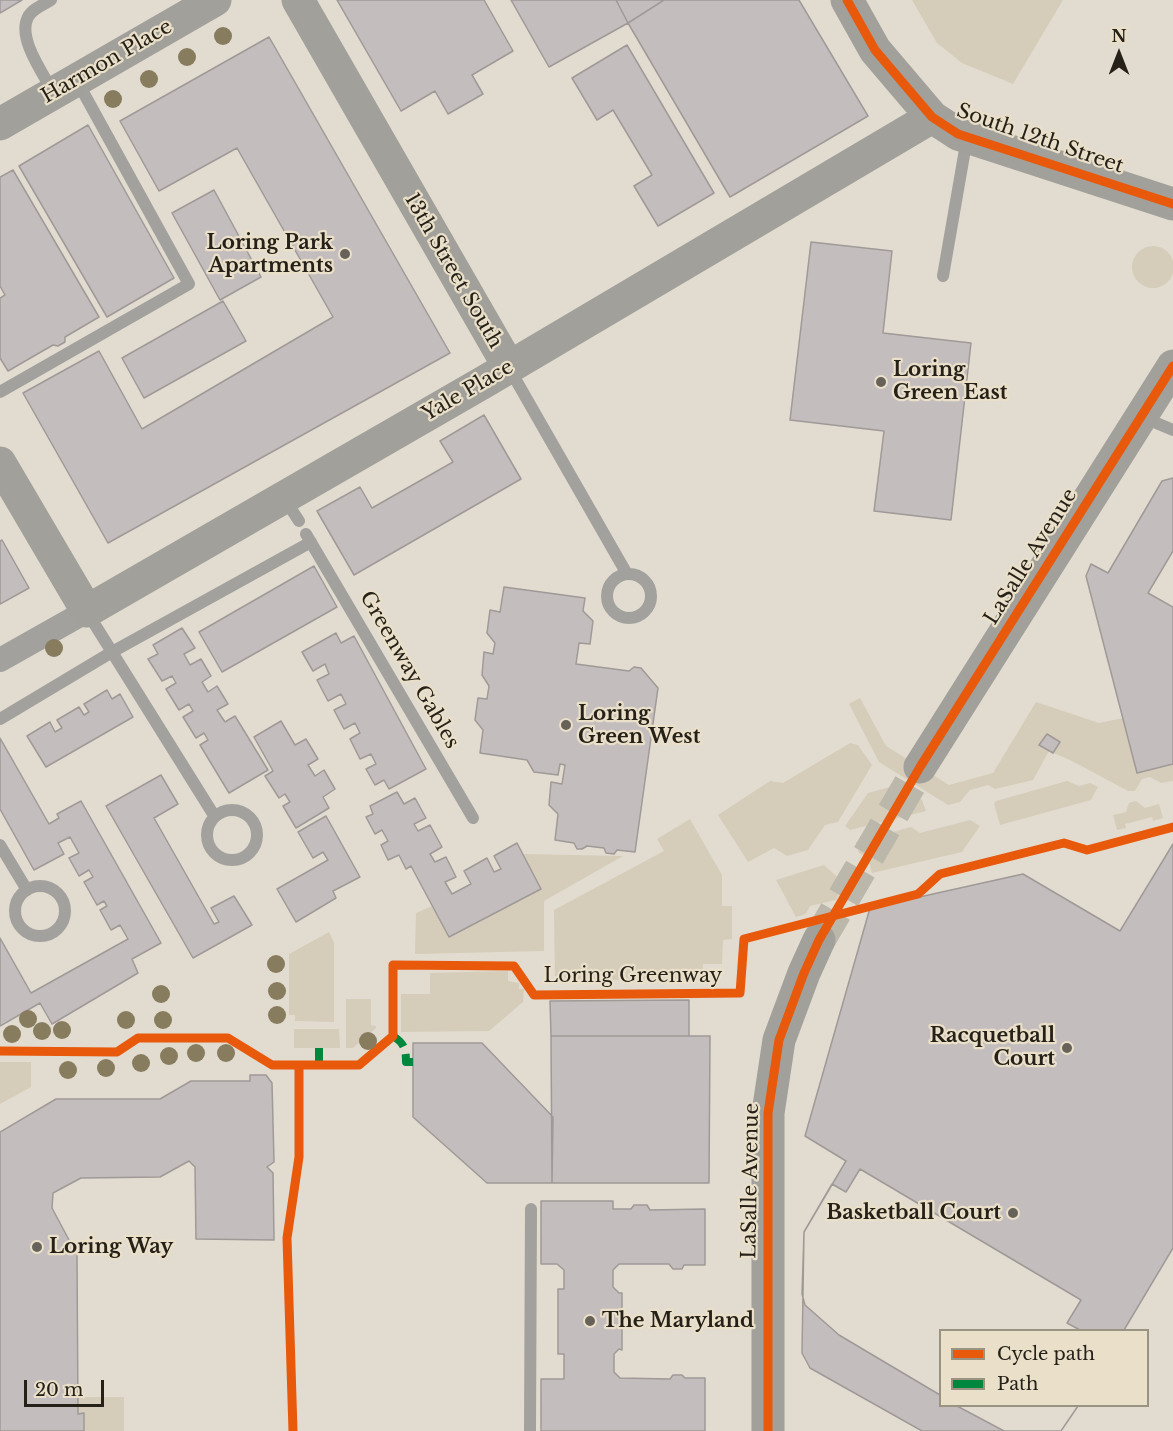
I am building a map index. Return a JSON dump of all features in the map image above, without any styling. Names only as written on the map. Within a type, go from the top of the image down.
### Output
[{"type":"street","name":"Harmon Place","points":[[0,124],[214,0]]},
{"type":"street","name":"13th Street South","points":[[298,0],[509,367]]},
{"type":"street","name":"South 12th Street","points":[[847,0],[875,50],[932,117],[958,134],[1173,204]]},
{"type":"street","name":"Yale Place","points":[[0,660],[87,611],[291,509],[509,367],[932,117]]},
{"type":"street","name":"LaSalle Avenue","points":[[920,767],[1173,366]]},
{"type":"street","points":[[0,463],[87,611]]},
{"type":"street","name":"LaSalle Avenue","points":[[768,1431],[768,1113],[779,1040],[819,940]]},
{"type":"lane","points":[[0,392],[189,284],[65,86],[25,37],[28,17],[34,10],[51,0]]},
{"type":"lane","points":[[943,276],[968,137]]},
{"type":"lane","name":"13th Street South","points":[[509,367],[627,574]]},
{"type":"lane","points":[[1141,417],[1173,430]]},
{"type":"lane","name":"Greenway Gables","points":[[0,719],[308,538],[473,818]]},
{"type":"lane","points":[[87,611],[215,817]]},
{"type":"lane","points":[[231,810],[240,811],[253,821],[258,837],[251,853],[244,858],[228,860],[214,853],[207,838],[207,830],[215,817],[231,810]]},
{"type":"lane","points":[[0,845],[27,890]]},
{"type":"lane","points":[[43,887],[63,900],[65,908],[62,923],[50,934],[34,935],[21,927],[16,911],[17,903],[27,890],[43,887]]},
{"type":"lane","points":[[530,1431],[531,1209]]},
{"type":"shaded area","points":[[912,0],[1063,0],[1013,84],[962,63],[937,43]]},
{"type":"shaded area","points":[[1153,246],[1168,252],[1174,267],[1168,282],[1153,288],[1138,282],[1132,267],[1138,252]]},
{"type":"shaded area","points":[[860,698],[886,746],[949,785],[993,773],[1036,702],[1099,723],[1123,718],[1137,773],[1173,764],[1173,781],[1161,783],[1150,777],[1142,779],[1135,791],[1128,791],[1049,751],[1033,780],[995,789],[988,785],[970,790],[960,802],[948,805],[879,762],[849,704]]},
{"type":"shaded area","points":[[850,743],[858,745],[872,765],[838,822],[825,825],[808,850],[787,856],[774,848],[748,862],[718,815],[770,781],[783,783]]},
{"type":"shaded area","points":[[1067,781],[1079,786],[1090,783],[1098,787],[1091,800],[1000,825],[994,804],[996,801]]},
{"type":"shaded area","points":[[897,785],[922,800],[926,811],[850,830],[845,826],[868,793]]},
{"type":"shaded area","points":[[1136,801],[1145,808],[1159,804],[1163,818],[1153,821],[1152,817],[1125,824],[1126,828],[1117,830],[1113,815],[1126,812],[1129,803]]},
{"type":"shaded area","points":[[690,819],[722,875],[722,906],[732,906],[732,939],[723,940],[722,964],[703,964],[702,980],[555,980],[554,910],[664,851],[657,839]]},
{"type":"shaded area","points":[[970,820],[980,826],[962,852],[872,873],[868,858],[859,853],[856,842],[911,827],[920,833]]},
{"type":"shaded area","points":[[523,854],[623,856],[544,901],[544,951],[415,954],[416,913],[432,906],[449,937],[541,889]]},
{"type":"shaded area","points":[[824,865],[844,883],[836,900],[810,906],[806,914],[796,917],[776,880]]},
{"type":"shaded area","points":[[329,932],[334,943],[334,1022],[295,1021],[295,1015],[289,1015],[289,954]]},
{"type":"shaded area","points":[[508,971],[508,981],[519,983],[519,989],[524,989],[523,1002],[489,1031],[401,1032],[401,994],[430,994],[430,973]]},
{"type":"shaded area","points":[[346,999],[371,999],[371,1025],[376,1026],[353,1048],[346,1048]]},
{"type":"shaded area","points":[[294,1029],[339,1029],[340,1048],[294,1048]]},
{"type":"shaded area","points":[[0,1062],[31,1062],[31,1087],[0,1104]]},
{"type":"shaded area","points":[[77,1397],[124,1397],[124,1431],[84,1431],[83,1413],[78,1414]]},
{"type":"building","points":[[0,0],[22,0],[0,13]]},
{"type":"building","points":[[337,0],[484,0],[513,51],[472,75],[483,94],[448,114],[435,91],[401,111]]},
{"type":"building","points":[[511,0],[616,0],[628,23],[549,67]]},
{"type":"building","points":[[616,0],[664,0],[628,23]]},
{"type":"building","points":[[664,0],[799,0],[868,116],[730,197],[628,23]]},
{"type":"building","name":"Loring Park Apartments","points":[[269,37],[450,353],[108,543],[23,393],[99,351],[142,429],[333,317],[237,148],[159,191],[120,121]]},
{"type":"building","points":[[627,45],[714,193],[658,226],[634,186],[652,175],[613,110],[597,120],[572,78]]},
{"type":"building","points":[[88,125],[174,278],[107,317],[19,166]]},
{"type":"building","points":[[13,170],[99,317],[65,337],[65,342],[58,346],[53,345],[8,371],[0,358],[0,298],[5,295],[0,286],[0,177]]},
{"type":"building","points":[[214,190],[261,277],[220,300],[172,213]]},
{"type":"building","name":"Loring Green East","points":[[811,242],[892,251],[883,333],[971,343],[951,520],[874,511],[884,431],[790,420]]},
{"type":"building","points":[[223,301],[246,341],[144,398],[122,358]]},
{"type":"building","points":[[484,415],[521,479],[354,575],[317,511],[360,487],[372,508],[453,462],[440,441]]},
{"type":"building","points":[[1173,478],[1173,551],[1148,593],[1173,607],[1173,764],[1137,773],[1086,576],[1091,564],[1108,573],[1162,481]]},
{"type":"building","points":[[2,540],[29,588],[0,604],[0,541]]},
{"type":"building","points":[[314,566],[337,607],[222,672],[199,632]]},
{"type":"building","name":"Loring Green West","points":[[504,587],[585,598],[583,611],[593,621],[590,644],[579,643],[576,664],[629,671],[634,667],[641,668],[658,688],[635,852],[617,850],[614,854],[606,853],[604,848],[587,846],[577,849],[574,843],[555,840],[558,814],[549,805],[551,782],[562,784],[565,765],[560,764],[558,775],[534,772],[527,760],[480,753],[483,730],[475,720],[478,698],[487,699],[489,686],[482,675],[484,652],[493,654],[495,643],[487,633],[490,610],[500,612]]},
{"type":"building","points":[[182,628],[195,648],[184,654],[190,665],[201,659],[211,676],[202,682],[208,692],[217,686],[228,704],[217,710],[225,722],[235,716],[268,770],[229,793],[200,745],[208,740],[204,733],[196,738],[183,717],[193,711],[189,704],[179,710],[166,689],[176,683],[172,676],[162,681],[148,659],[158,654],[153,645]]},
{"type":"building","points":[[336,633],[341,643],[354,636],[426,769],[389,789],[384,780],[375,785],[366,769],[376,764],[371,754],[360,759],[350,739],[360,733],[355,723],[344,729],[334,710],[346,704],[341,694],[328,701],[317,680],[329,674],[325,664],[313,671],[302,652]]},
{"type":"building","points":[[107,690],[112,699],[120,694],[133,717],[46,767],[27,736],[50,722],[55,732],[62,728],[57,720],[79,707],[84,715],[89,712],[84,704]]},
{"type":"building","points":[[281,721],[295,745],[306,739],[318,759],[308,765],[315,776],[324,770],[335,789],[323,797],[329,808],[296,828],[283,806],[290,802],[285,794],[279,798],[265,776],[273,771],[254,737]]},
{"type":"building","points":[[1047,734],[1060,742],[1053,753],[1039,745]]},
{"type":"building","points":[[0,738],[49,824],[59,818],[57,814],[81,801],[161,943],[132,959],[138,973],[52,1024],[40,1003],[0,1026],[0,938],[31,993],[128,939],[120,925],[111,930],[100,910],[107,906],[104,901],[97,905],[84,882],[93,877],[89,870],[79,876],[69,858],[79,853],[70,837],[58,843],[64,854],[34,870],[0,809]]},
{"type":"building","points":[[161,775],[178,804],[154,818],[214,924],[219,922],[211,908],[234,896],[252,925],[193,958],[106,806]]},
{"type":"building","points":[[397,792],[404,804],[415,798],[426,818],[414,824],[418,831],[430,825],[442,847],[430,854],[435,862],[446,857],[456,877],[445,882],[452,894],[471,884],[464,871],[487,858],[494,872],[501,869],[494,856],[517,843],[541,889],[449,937],[411,866],[406,869],[399,855],[388,860],[381,845],[388,841],[382,830],[375,834],[366,817],[373,814],[370,806]]},
{"type":"building","points":[[326,816],[360,877],[333,891],[336,898],[296,922],[277,889],[328,860],[323,852],[313,858],[298,832]]},
{"type":"building","points":[[1173,844],[1173,1248],[1125,1329],[939,1329],[939,1407],[1077,1407],[1061,1431],[922,1431],[810,1368],[802,1353],[804,1232],[846,1161],[805,1136],[870,908],[1023,874],[1120,931]]},
{"type":"building","points":[[689,1000],[689,1036],[551,1036],[550,1001]]},
{"type":"building","points":[[551,1036],[710,1036],[709,1183],[552,1183]]},
{"type":"building","points":[[413,1043],[482,1043],[553,1117],[552,1183],[487,1183],[413,1117]]},
{"type":"building","name":"Loring Way","points":[[250,1075],[266,1075],[272,1083],[274,1162],[267,1167],[273,1173],[274,1240],[196,1239],[195,1167],[189,1161],[160,1177],[81,1178],[53,1193],[52,1208],[77,1255],[78,1414],[84,1413],[84,1431],[0,1431],[0,1132],[56,1099],[160,1099],[191,1081],[250,1081]]},
{"type":"building","points":[[860,1169],[1081,1300],[1067,1323],[1078,1329],[939,1329],[939,1394],[839,1335],[805,1305],[802,1294],[804,1232],[832,1184],[846,1192]]},
{"type":"building","name":"The Maryland","points":[[541,1201],[613,1201],[613,1209],[631,1209],[634,1205],[647,1205],[650,1210],[705,1209],[705,1265],[684,1265],[682,1269],[673,1269],[669,1264],[619,1264],[613,1270],[613,1287],[622,1293],[622,1350],[619,1349],[614,1354],[614,1372],[620,1378],[670,1379],[673,1375],[682,1375],[685,1378],[705,1378],[705,1431],[541,1431],[541,1379],[564,1379],[564,1354],[558,1354],[558,1289],[564,1289],[564,1270],[557,1264],[541,1264]]},
{"type":"building","points":[[959,1407],[1077,1407],[1061,1431],[1004,1431]]},
{"type":"tunnel","points":[[819,940],[920,767]]},
{"type":"marked path","points":[[393,1036],[404,1047],[406,1062],[413,1062]]},
{"type":"marked path","points":[[319,1048],[319,1066]]},
{"type":"cycle path","points":[[847,0],[875,50],[932,117],[958,134],[1173,204]]},
{"type":"cycle path","points":[[768,1431],[768,1113],[779,1040],[804,973],[819,940],[920,767],[1173,366]]},
{"type":"cycle path","name":"Loring Greenway","points":[[0,1051],[117,1052],[138,1038],[228,1038],[272,1065],[359,1065],[393,1036],[393,965],[514,966],[534,995],[740,993],[744,939],[918,894],[940,874],[1064,843],[1087,850],[1173,827]]},
{"type":"cycle path","points":[[293,1431],[287,1238],[299,1157],[299,1067]]},
{"type":"place","name":"Loring Park Apartments","points":[[345,254]]},
{"type":"place","name":"Loring Green East","points":[[881,382]]},
{"type":"place","name":"Loring Green West","points":[[566,725]]},
{"type":"place","name":"Racquetball Court","points":[[1067,1048]]},
{"type":"place","name":"Basketball Court","points":[[1013,1213]]},
{"type":"place","name":"Loring Way","points":[[37,1247]]},
{"type":"place","name":"The Maryland","points":[[590,1321]]}]
